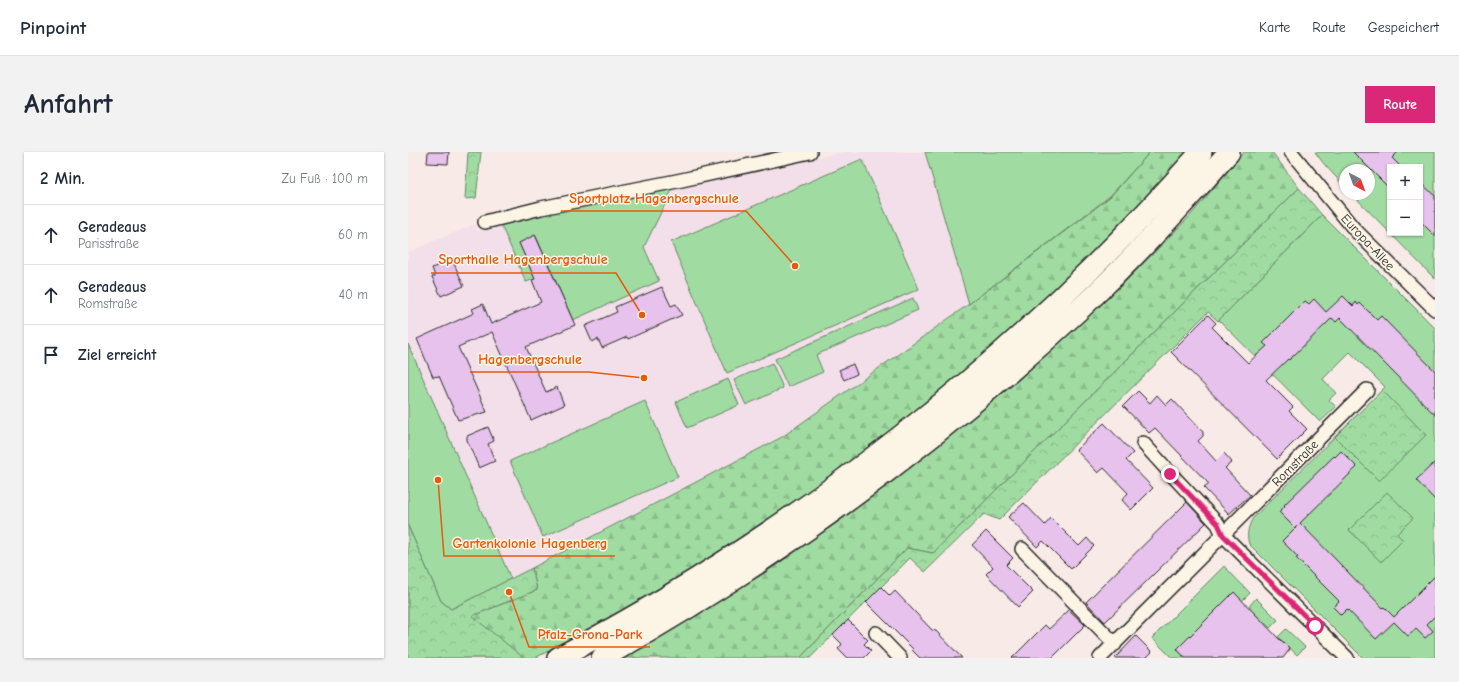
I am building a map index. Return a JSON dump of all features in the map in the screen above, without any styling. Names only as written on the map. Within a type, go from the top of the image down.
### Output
[{"type":"highway","points":[[558,658],[611,629],[711,569],[802,509],[898,438],[976,374],[1051,306],[1133,226],[1201,152]]},
{"type":"highway","points":[[602,658],[683,612],[776,552],[854,497],[935,436],[1013,370],[1082,307],[1175,213],[1229,152]]},
{"type":"street","points":[[485,222],[541,208],[677,181],[810,152]]},
{"type":"street","name":"Europa-Allee","points":[[1291,153],[1355,230],[1435,309]]},
{"type":"street","name":"Romstraße","points":[[1100,658],[1367,390]]},
{"type":"street","points":[[1143,443],[1170,474],[1218,524],[1223,535],[1347,658]]},
{"type":"street","points":[[1022,549],[1115,644]]},
{"type":"street","points":[[876,633],[900,658]]},
{"type":"shaded area","points":[[843,152],[925,152],[969,304],[782,437],[511,579],[408,344],[408,252],[475,224],[478,231],[515,218],[673,188]]},
{"type":"green space","points":[[468,152],[481,152],[476,198],[465,199]]},
{"type":"green space","points":[[925,152],[1150,152],[1110,196],[969,304]]},
{"type":"green space","points":[[1150,152],[1188,152],[1141,204],[1079,266],[1001,340],[935,395],[821,484],[710,559],[628,609],[535,658],[408,658],[408,561],[432,613],[472,616],[537,590],[532,568],[782,437],[969,304],[1110,197]]},
{"type":"green space","points":[[1244,152],[1272,152],[1299,188],[933,553],[907,548],[800,658],[623,658],[765,573],[899,475],[1013,385],[1127,280],[1190,216]]},
{"type":"green space","points":[[1315,152],[1435,152],[1435,279],[1393,236],[1423,236],[1423,164],[1387,164],[1387,230],[1358,200],[1375,200],[1375,164],[1339,164],[1339,180]]},
{"type":"green space","points":[[862,159],[919,289],[727,373],[671,242]]},
{"type":"green space","points":[[673,188],[644,247],[659,281],[573,320],[536,236],[519,243],[535,279],[526,282],[500,223],[515,218]]},
{"type":"green space","points":[[1299,188],[1322,215],[1218,321],[1208,312],[999,520],[984,514],[925,572],[910,558],[810,658],[800,658],[907,548],[933,553]]},
{"type":"green space","points":[[1322,215],[1435,328],[1435,658],[1363,658],[1249,544],[1248,531],[1253,518],[1385,387],[1350,352],[1323,379],[1336,393],[1329,400],[1336,407],[1320,422],[1219,320]]},
{"type":"green space","points":[[913,298],[918,310],[816,355],[823,372],[788,387],[775,359]]},
{"type":"green space","points":[[408,344],[511,579],[451,609],[441,601],[408,526]]},
{"type":"green space","points":[[772,363],[783,388],[746,405],[734,380]]},
{"type":"green space","points":[[728,379],[739,405],[687,428],[676,402]]},
{"type":"green space","points":[[1382,390],[1426,435],[1379,481],[1335,437]]},
{"type":"green space","points":[[645,401],[678,477],[543,537],[510,461]]},
{"type":"green space","points":[[1387,492],[1413,518],[1397,534],[1403,540],[1381,562],[1349,530]]},
{"type":"green space","points":[[408,526],[441,601],[451,609],[532,568],[537,590],[472,616],[524,658],[408,658]]},
{"type":"green space","points":[[1224,566],[1250,593],[1242,601],[1234,592],[1177,649],[1185,658],[1172,658],[1152,638]]},
{"type":"green space","points":[[1256,598],[1278,620],[1270,628],[1250,609],[1250,605]]},
{"type":"green space","points":[[1286,629],[1305,647],[1297,655],[1278,637]]},
{"type":"building","points":[[428,152],[449,152],[448,164],[427,163]]},
{"type":"building","points":[[1353,152],[1398,152],[1392,158],[1398,164],[1387,164],[1387,186],[1375,174],[1375,164],[1365,164]]},
{"type":"building","points":[[1423,185],[1435,196],[1435,236],[1423,224]]},
{"type":"building","points":[[535,235],[575,325],[526,347],[546,392],[557,387],[564,405],[531,420],[492,332],[458,347],[487,412],[458,420],[439,376],[433,377],[417,339],[474,313],[472,309],[483,304],[491,324],[541,302],[532,280],[535,279],[519,243]]},
{"type":"building","points":[[452,259],[464,286],[441,296],[432,277],[435,276],[432,268]]},
{"type":"building","points":[[662,287],[671,306],[676,304],[682,315],[628,339],[627,337],[602,348],[598,339],[592,342],[585,326],[617,312],[615,307]]},
{"type":"building","points":[[1343,296],[1353,306],[1356,302],[1358,305],[1360,303],[1377,320],[1381,316],[1435,371],[1435,415],[1340,318],[1336,322],[1332,318],[1266,380],[1293,407],[1289,411],[1307,429],[1277,459],[1171,352],[1208,315],[1216,323],[1212,327],[1248,363],[1267,346],[1263,343],[1305,301],[1309,304],[1314,299],[1326,312]]},
{"type":"building","points":[[853,364],[857,374],[844,380],[839,370]]},
{"type":"building","points":[[1138,391],[1150,403],[1157,395],[1166,405],[1172,399],[1203,432],[1203,436],[1198,441],[1216,461],[1224,453],[1232,462],[1225,468],[1250,495],[1229,514],[1204,488],[1209,484],[1155,428],[1149,433],[1123,406]]},
{"type":"building","points":[[1104,423],[1133,453],[1126,460],[1153,488],[1131,510],[1122,500],[1128,493],[1104,468],[1098,473],[1076,450]]},
{"type":"building","points":[[488,427],[494,441],[488,444],[495,461],[479,468],[467,440],[467,436]]},
{"type":"building","points":[[1341,451],[1357,467],[1295,528],[1279,512],[1285,506],[1284,505]]},
{"type":"building","points":[[1435,462],[1435,500],[1416,480]]},
{"type":"building","points":[[1187,502],[1206,523],[1105,622],[1086,602]]},
{"type":"building","points":[[1024,503],[1045,525],[1051,518],[1079,546],[1087,538],[1094,546],[1071,569],[1043,541],[1037,547],[1008,517]]},
{"type":"building","points":[[1300,523],[1383,608],[1384,607],[1394,617],[1435,576],[1435,616],[1427,624],[1433,631],[1425,638],[1416,629],[1408,636],[1394,622],[1376,639],[1347,609],[1341,615],[1333,607],[1339,601],[1296,558],[1298,557],[1282,541]]},
{"type":"building","points":[[986,531],[1013,558],[1006,565],[1033,592],[1018,607],[986,574],[993,567],[972,545]]},
{"type":"building","points":[[881,587],[890,596],[895,591],[932,630],[936,631],[962,658],[920,658],[912,650],[913,649],[866,602]]},
{"type":"building","points":[[1234,592],[1290,649],[1283,658],[1185,658],[1177,649]]},
{"type":"building","points":[[1069,610],[1085,625],[1052,658],[1012,658],[1045,625],[1049,629]]},
{"type":"building","points":[[848,620],[868,640],[864,644],[871,651],[864,658],[847,658],[838,649],[842,644],[833,635]]},
{"type":"building","points":[[1136,636],[1152,652],[1146,658],[1115,658]]},
{"type":"place","name":"Sportplatz Hagenbergschule","points":[[795,266]]},
{"type":"place","name":"Sporthalle Hagenbergschule","points":[[642,315]]},
{"type":"place","name":"Hagenbergschule","points":[[644,378]]},
{"type":"place","name":"Gartenkolonie Hagenberg","points":[[438,480]]},
{"type":"place","name":"Pfalz-Grona-Park","points":[[509,592]]},
{"type":"route","points":[[1170,474],[1218,524],[1223,535],[1315,626]]}]
